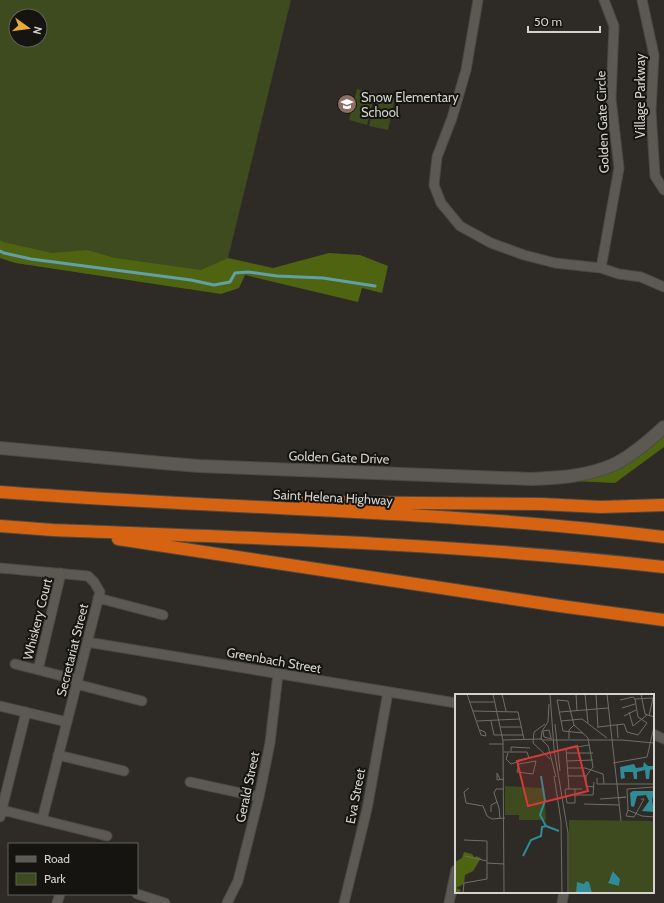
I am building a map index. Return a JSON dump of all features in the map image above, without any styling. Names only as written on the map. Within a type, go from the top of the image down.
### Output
[{"type":"highway","name":"Saint Helena Highway","points":[[0,492],[467,519],[536,524],[664,537]]},
{"type":"highway","points":[[78,497],[365,503],[541,504],[601,507],[664,505]]},
{"type":"highway","points":[[0,526],[54,530],[455,548],[664,567]]},
{"type":"highway","points":[[54,530],[664,620]]},
{"type":"street","points":[[478,0],[466,70],[452,118],[437,157],[434,185],[441,203],[460,226],[491,243],[524,255],[555,263],[601,268],[619,274],[641,277],[664,287]]},
{"type":"street","name":"Golden Gate Circle","points":[[601,268],[619,168],[611,99],[614,26],[604,0]]},
{"type":"street","name":"Village Parkway","points":[[642,0],[654,55],[651,110],[655,176],[664,190]]},
{"type":"street","name":"Golden Gate Drive","points":[[0,448],[223,467],[531,479],[563,478],[592,472],[617,463],[664,427]]},
{"type":"street","name":"Secretariat Street","points":[[0,568],[88,576],[100,592],[42,820]]},
{"type":"street","name":"Whiskery Court","points":[[38,670],[61,574]]},
{"type":"street","points":[[98,598],[163,615]]},
{"type":"street","name":"Greenbach Street","points":[[87,642],[455,703]]},
{"type":"street","points":[[15,664],[142,701]]},
{"type":"street","name":"Gerald Street","points":[[227,903],[238,881],[259,797],[270,743],[278,674]]},
{"type":"street","name":"Eva Street","points":[[344,903],[367,809],[388,692]]},
{"type":"street","points":[[0,706],[67,722]]},
{"type":"street","points":[[26,712],[1,813],[42,820],[107,836]]},
{"type":"street","points":[[654,735],[664,740]]},
{"type":"street","points":[[58,755],[124,772]]},
{"type":"street","points":[[190,782],[259,797]]},
{"type":"street","points":[[449,903],[455,875]]},
{"type":"street","points":[[562,903],[564,893]]},
{"type":"street","points":[[138,894],[165,903]]},
{"type":"green space","points":[[0,0],[291,0],[228,258],[190,289],[16,263],[0,258]]},
{"type":"green space","points":[[357,89],[375,93],[367,125],[349,120]]},
{"type":"green space","points":[[377,94],[395,99],[388,130],[369,126]]},
{"type":"green space","points":[[0,240],[3,242],[52,253],[87,250],[115,258],[201,270],[228,258],[273,268],[329,253],[360,255],[388,266],[382,293],[362,288],[358,302],[245,275],[239,288],[221,294],[16,263],[0,258]]},
{"type":"green space","points":[[664,427],[664,447],[615,483],[531,479],[592,472]]},
{"type":"waterway","points":[[0,251],[31,259],[191,280],[214,285],[230,282],[235,273],[248,272],[277,276],[323,278],[375,286]]},
{"type":"place","name":"Snow Elementary School","points":[[347,104]]}]
